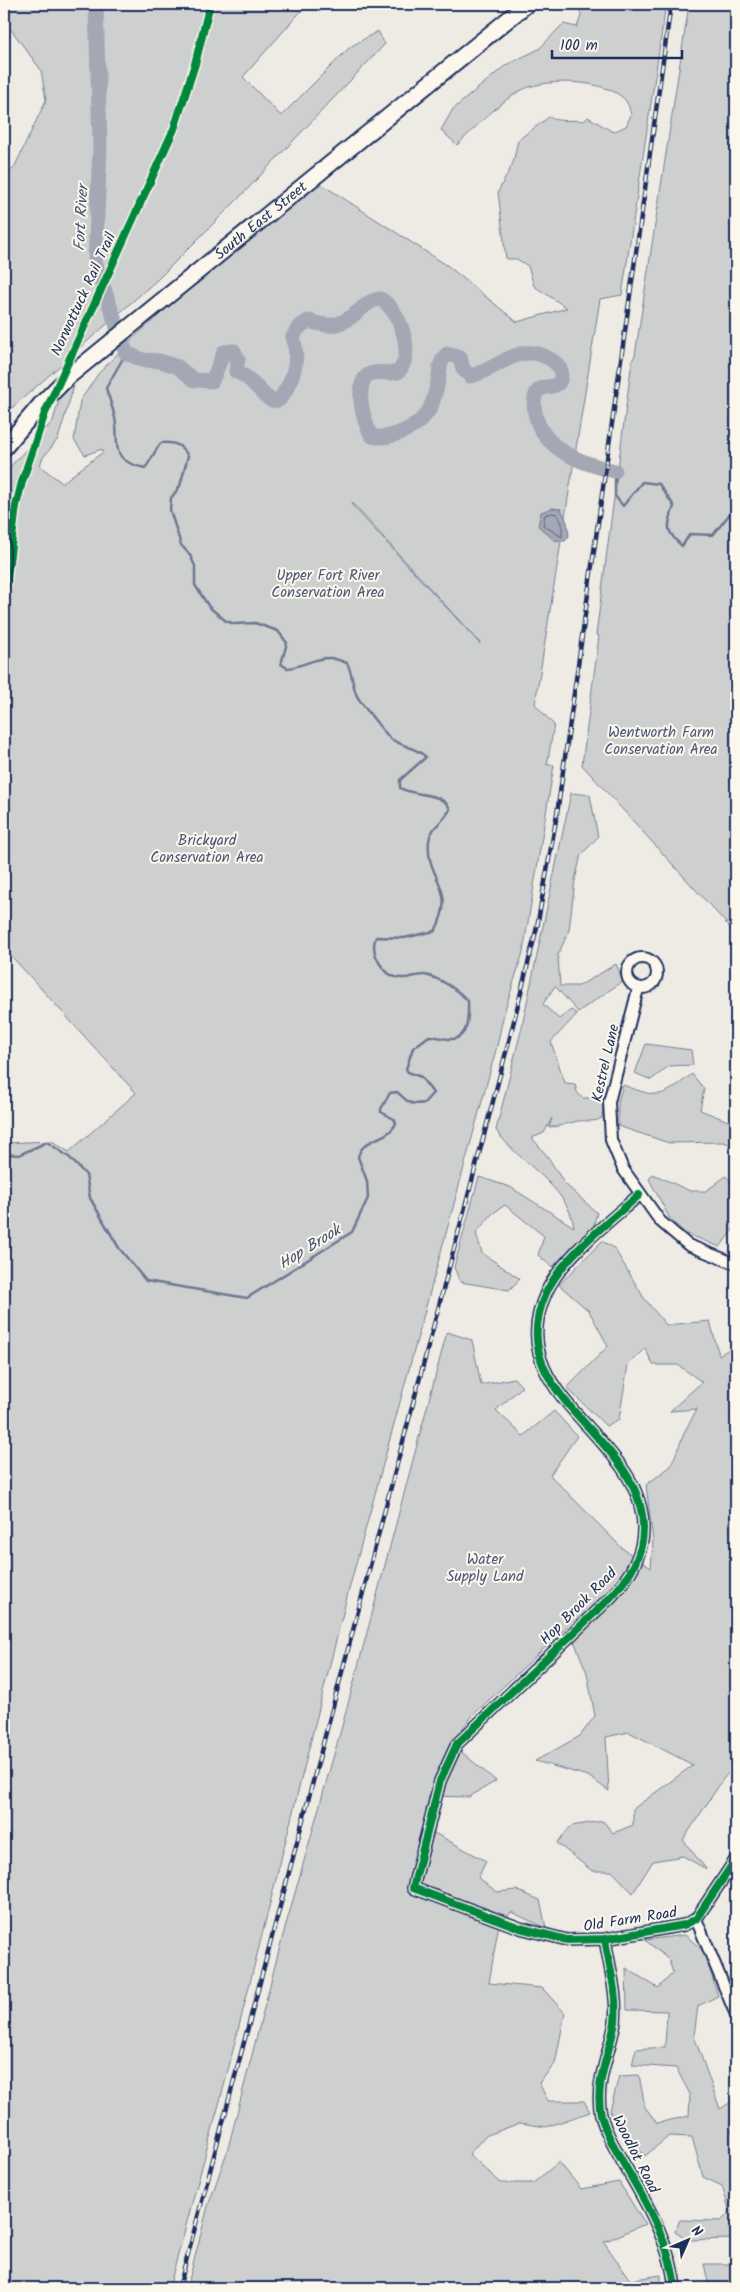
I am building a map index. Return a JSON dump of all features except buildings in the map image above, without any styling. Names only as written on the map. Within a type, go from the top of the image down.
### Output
[{"type":"main road","name":"South East Street","points":[[4,448],[42,403],[68,377],[527,4]]},
{"type":"street","name":"Kestrel Lane","points":[[638,989],[612,1090],[609,1113],[611,1140],[623,1169],[639,1195],[660,1221],[688,1246],[736,1264]]},
{"type":"street","name":"Hop Brook Road","points":[[413,1888],[440,1781],[457,1744],[611,1598],[629,1576],[641,1548],[643,1516],[635,1488],[620,1462],[564,1402],[551,1383],[541,1361],[537,1335],[540,1311],[547,1291],[554,1279],[572,1257],[639,1195]]},
{"type":"street","name":"Old Farm Road","points":[[413,1888],[542,1935],[568,1940],[605,1939],[684,1925],[696,1919],[736,1859]]},
{"type":"street","points":[[696,1919],[736,2015]]},
{"type":"street","name":"Woodlot Road","points":[[605,1939],[615,2013],[600,2081],[599,2100],[602,2117],[612,2143],[641,2194],[670,2256],[675,2288]]},
{"type":"green space","points":[[4,4],[300,4],[302,10],[243,77],[281,116],[350,47],[378,31],[385,44],[239,198],[158,279],[12,408],[4,402],[4,176],[14,168],[46,100],[41,70],[4,20]]},
{"type":"green space","name":"Brickyard Conservation Area","points":[[578,4],[666,4],[622,295],[600,299],[535,704],[554,725],[547,765],[554,765],[523,952],[504,1013],[497,1046],[348,1593],[224,2086],[169,2288],[4,2288],[4,1143],[52,1141],[69,1152],[136,1093],[4,948],[4,473],[53,421],[61,393],[74,386],[58,439],[42,459],[40,466],[62,483],[103,452],[102,449],[85,455],[74,440],[80,401],[98,374],[131,340],[312,178],[448,266],[517,322],[567,308],[534,286],[528,266],[517,259],[506,259],[498,192],[513,163],[518,140],[549,117],[553,119],[584,121],[588,117],[613,132],[626,126],[631,115],[626,101],[606,88],[592,85],[562,82],[535,85],[524,89],[507,100],[489,114],[457,145],[441,130],[453,109],[506,65],[539,49],[563,24],[577,27],[581,16]],"holes":[[[352,503],[480,643],[351,504]]]},
{"type":"green space","name":"Wentworth Farm Conservation Area","points":[[689,4],[736,4],[736,934],[582,765],[599,636],[596,635],[632,361],[635,355]]},
{"type":"green space","points":[[571,793],[590,795],[598,837],[581,855],[575,880],[569,930],[558,955],[560,986],[579,986],[616,964],[623,981],[578,1012],[555,986],[543,1004],[559,1019],[571,1010],[577,1014],[551,1042],[565,1083],[575,1084],[577,1092],[582,1098],[604,1098],[602,1118],[549,1127],[552,1118],[544,1133],[532,1138],[548,1157],[564,1183],[597,1213],[593,1228],[552,1267],[538,1255],[544,1236],[505,1205],[492,1214],[476,1233],[482,1253],[520,1279],[509,1290],[460,1282],[454,1267],[479,1177],[510,1187],[574,1227],[570,1212],[562,1199],[541,1175],[505,1142],[496,1130],[521,1031]]},
{"type":"green space","points":[[646,1044],[691,1050],[693,1065],[669,1066],[651,1080],[635,1073]]},
{"type":"green space","points":[[692,1074],[704,1089],[700,1110],[728,1121],[736,1119],[736,1146],[723,1142],[669,1143],[618,1126],[618,1102],[623,1085],[645,1093],[660,1094],[667,1092]]},
{"type":"green space","points":[[653,1174],[690,1191],[706,1191],[726,1176],[733,1185],[736,1182],[736,1228],[734,1228],[720,1247],[685,1233],[670,1219],[649,1179]]},
{"type":"green space","name":"Water Supply Land","points":[[602,1241],[614,1248],[644,1298],[666,1325],[710,1321],[719,1355],[733,1347],[736,1343],[736,1765],[724,1778],[683,1840],[706,1869],[683,1856],[653,1861],[633,1893],[612,1871],[592,1871],[557,1843],[571,1826],[603,1821],[613,1833],[633,1825],[633,1809],[693,1765],[629,1732],[606,1737],[609,1791],[588,1776],[535,1761],[580,1736],[595,1716],[587,1673],[568,1626],[474,1714],[451,1743],[496,1781],[469,1797],[429,1796],[425,1828],[486,1861],[478,1878],[497,1892],[516,1890],[540,1900],[546,1928],[511,1912],[498,1929],[489,1983],[542,1988],[565,2013],[555,2064],[539,2083],[548,2101],[584,2101],[590,2112],[546,2127],[520,2123],[485,2136],[469,2154],[501,2183],[533,2183],[559,2162],[581,2189],[619,2182],[645,2224],[604,2242],[630,2280],[661,2275],[661,2288],[187,2288],[208,2206],[227,2152],[280,1946],[344,1719],[447,1332],[472,1340],[481,1385],[514,1378],[522,1387],[496,1410],[523,1436],[554,1411],[577,1436],[550,1475],[622,1548],[651,1568],[653,1541],[646,1485],[671,1466],[685,1431],[697,1409],[670,1411],[702,1382],[678,1365],[653,1365],[645,1348],[628,1365],[619,1419],[606,1426],[567,1388],[608,1346],[589,1311],[559,1285]]},
{"type":"green space","points":[[685,1935],[704,1951],[718,1996],[698,2006],[694,2036],[720,2109],[736,2099],[736,2127],[731,2130],[736,2142],[736,2239],[687,2240],[675,2232],[680,2220],[721,2221],[730,2212],[722,2186],[703,2177],[692,2137],[669,2136],[645,2156],[616,2126],[610,2111],[619,2076],[639,2075],[645,2107],[657,2123],[689,2116],[690,2094],[676,2068],[632,2065],[636,2049],[665,2047],[667,2011],[627,2010],[626,1968],[658,1988],[673,1973],[669,1960],[645,1940]]},
{"type":"green space","points":[[704,2264],[736,2264],[736,2288],[709,2286]]},
{"type":"water","points":[[552,508],[561,509],[567,522],[569,536],[565,541],[554,540],[538,526],[541,512]]},
{"type":"waterway","name":"Fort River","points":[[96,4],[100,146],[95,262],[126,353],[143,360],[160,361],[178,367],[194,380],[212,381],[224,352],[234,351],[238,359],[236,371],[249,379],[268,398],[279,400],[288,386],[294,370],[296,354],[293,337],[298,328],[308,321],[326,325],[339,323],[374,300],[380,299],[394,312],[399,322],[403,333],[406,355],[398,372],[370,374],[365,378],[362,385],[361,403],[372,436],[385,437],[394,435],[421,420],[433,401],[441,364],[447,354],[460,357],[463,369],[470,376],[517,355],[537,354],[554,362],[561,371],[561,378],[557,385],[542,388],[536,393],[535,413],[539,426],[546,437],[555,446],[577,459],[615,471]]},
{"type":"waterway","name":"Hop Brook","points":[[4,1154],[19,1155],[47,1142],[69,1157],[86,1175],[90,1198],[119,1248],[146,1281],[247,1298],[352,1232],[368,1198],[367,1181],[358,1157],[365,1145],[393,1129],[396,1123],[394,1119],[381,1112],[390,1093],[397,1092],[409,1102],[415,1104],[424,1103],[433,1093],[421,1077],[408,1072],[406,1069],[413,1048],[429,1036],[450,1039],[459,1037],[463,1034],[467,1024],[468,1001],[459,993],[443,982],[425,975],[404,978],[395,977],[384,969],[376,957],[374,943],[376,937],[404,938],[435,931],[441,916],[444,903],[443,893],[429,854],[429,841],[432,832],[450,809],[441,799],[400,788],[400,780],[426,757],[418,751],[391,739],[384,732],[357,696],[347,663],[333,658],[325,658],[287,668],[281,664],[287,643],[278,631],[255,623],[235,624],[226,621],[209,607],[195,585],[195,566],[190,555],[181,545],[170,510],[171,498],[180,486],[188,456],[177,445],[161,443],[145,468],[125,461],[118,450],[115,418],[106,388],[126,353]]},
{"type":"waterway","name":"Fort River","points":[[615,471],[615,496],[623,506],[642,482],[659,484],[674,506],[669,528],[670,532],[682,546],[690,534],[713,535],[736,506]]},
{"type":"railway","points":[[179,2288],[510,1037],[537,927],[557,814],[671,4]]},
{"type":"cycle path","name":"Norwottuck Rail Trail","points":[[4,603],[16,506],[45,413],[174,129],[195,64],[210,4]]},
{"type":"cycle path","points":[[639,1195],[588,1240],[563,1266],[546,1293],[537,1329],[541,1360],[556,1388],[621,1466],[637,1495],[643,1527],[641,1547],[629,1574],[611,1597],[457,1744],[440,1781],[413,1888],[520,1928],[567,1940],[605,1939],[684,1925],[696,1919],[736,1859]]},
{"type":"cycle path","points":[[605,1939],[616,2012],[613,2034],[601,2080],[599,2103],[601,2115],[613,2145],[644,2200],[664,2243],[673,2273],[675,2288]]},
{"type":"park label","name":"Upper Fort River Conservation Area","points":[[328,584]]}]
